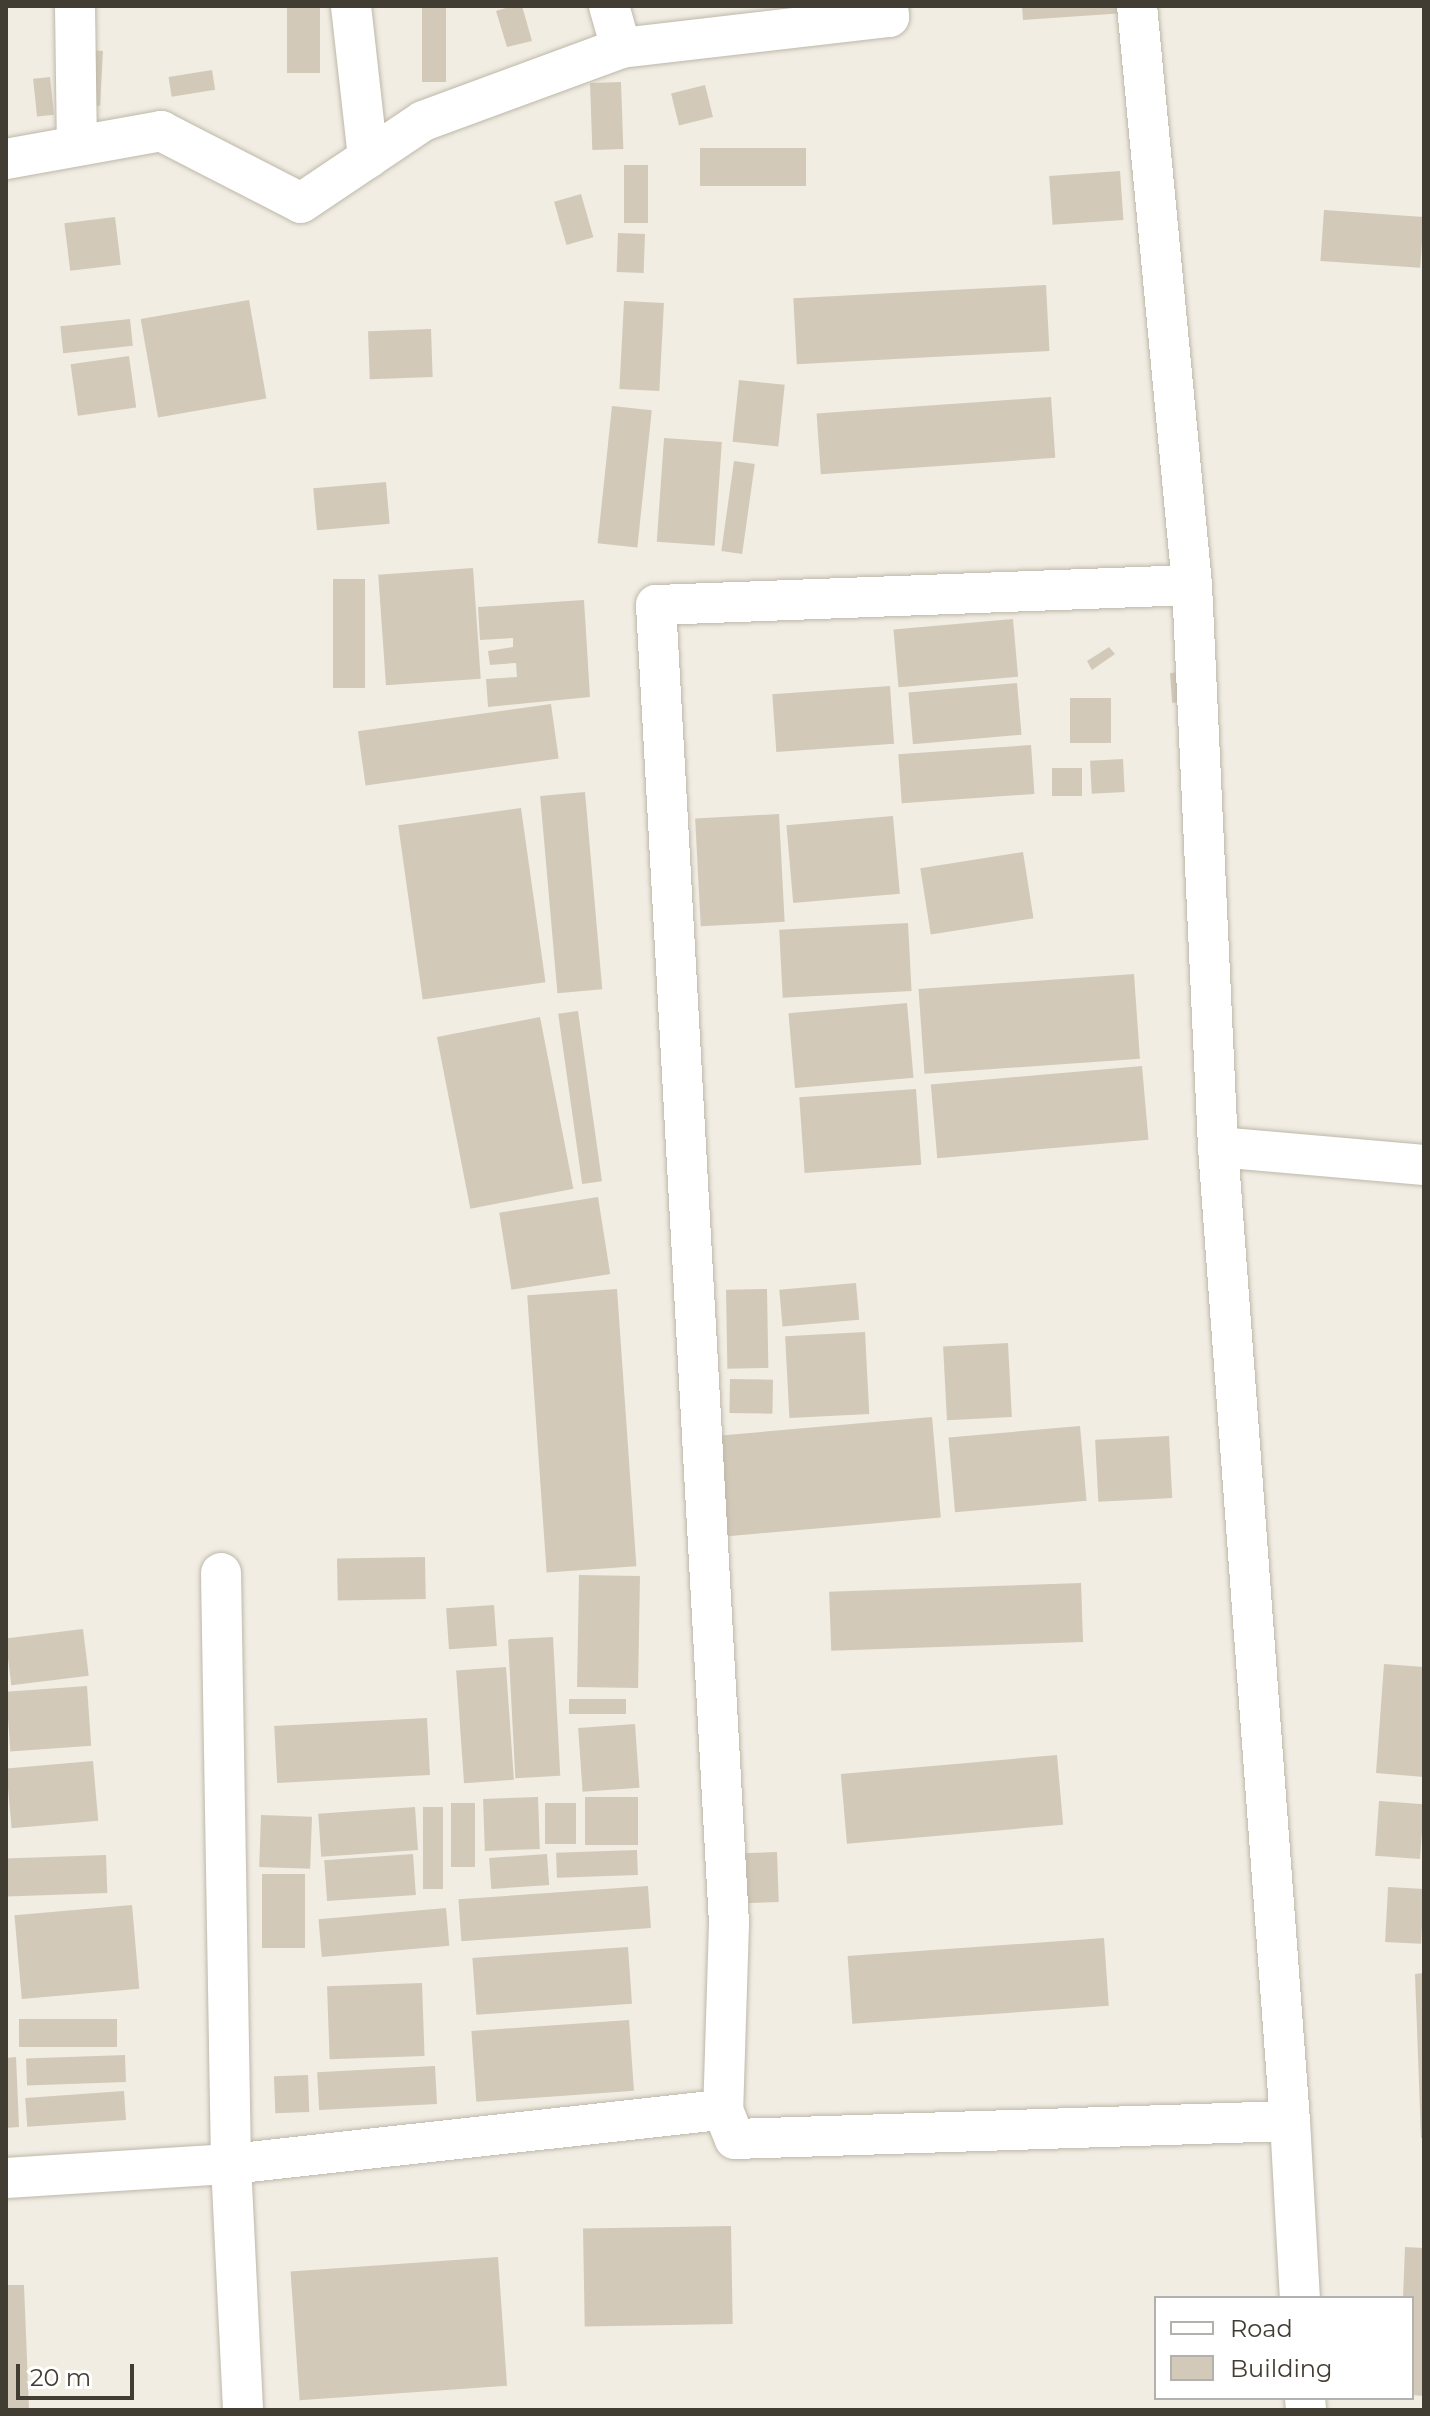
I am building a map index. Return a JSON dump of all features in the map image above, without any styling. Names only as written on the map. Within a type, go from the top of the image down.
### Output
[{"type":"street","points":[[75,6],[77,145]]},
{"type":"street","points":[[351,6],[368,158]]},
{"type":"street","points":[[609,6],[621,48]]},
{"type":"street","points":[[6,159],[161,131],[301,203],[423,121],[621,48],[889,17],[888,6]]},
{"type":"street","points":[[1137,6],[1192,585],[1218,1147],[1290,2121],[1300,2296]]},
{"type":"street","points":[[1192,585],[656,605],[729,1924],[723,2110],[735,2139],[1290,2121]]},
{"type":"street","points":[[1218,1147],[1424,1165]]},
{"type":"street","points":[[221,1573],[231,2164],[243,2410]]},
{"type":"street","points":[[6,2178],[231,2164],[723,2110]]},
{"type":"building","points":[[287,6],[320,6],[320,73],[287,73]]},
{"type":"building","points":[[422,6],[446,6],[446,82],[422,82]]},
{"type":"building","points":[[522,6],[532,41],[507,47],[496,11]]},
{"type":"building","points":[[1022,6],[1125,6],[1125,13],[1023,20]]},
{"type":"building","points":[[86,50],[103,51],[100,106],[83,105]]},
{"type":"building","points":[[212,70],[215,90],[172,97],[169,77]]},
{"type":"building","points":[[50,77],[54,115],[37,117],[33,79]]},
{"type":"building","points":[[621,82],[623,149],[592,150],[590,83]]},
{"type":"building","points":[[705,85],[713,117],[679,125],[671,93]]},
{"type":"building","points":[[700,148],[806,148],[806,186],[700,186]]},
{"type":"building","points":[[624,165],[648,165],[648,223],[624,223]]},
{"type":"building","points":[[1120,171],[1123,220],[1053,225],[1049,176]]},
{"type":"building","points":[[581,194],[593,237],[566,245],[554,202]]},
{"type":"building","points":[[1324,210],[1424,217],[1420,268],[1320,261]]},
{"type":"building","points":[[115,217],[121,265],[70,271],[64,223]]},
{"type":"building","points":[[618,233],[645,234],[644,273],[617,272]]},
{"type":"building","points":[[1046,285],[1049,351],[797,364],[793,298]]},
{"type":"building","points":[[249,300],[266,398],[158,418],[141,319]]},
{"type":"building","points":[[624,301],[664,303],[659,391],[619,389]]},
{"type":"building","points":[[130,319],[133,346],[63,353],[60,326]]},
{"type":"building","points":[[431,329],[433,377],[370,379],[368,331]]},
{"type":"building","points":[[129,356],[136,407],[78,416],[71,364]]},
{"type":"building","points":[[739,380],[785,385],[778,446],[733,442]]},
{"type":"building","points":[[1051,397],[1055,458],[821,474],[817,413]]},
{"type":"building","points":[[612,406],[652,410],[637,547],[598,543]]},
{"type":"building","points":[[664,438],[722,442],[715,546],[657,542]]},
{"type":"building","points":[[734,461],[755,464],[742,554],[721,551]]},
{"type":"building","points":[[386,482],[390,524],[317,530],[313,488]]},
{"type":"building","points":[[473,568],[481,679],[386,685],[378,575]]},
{"type":"building","points":[[333,579],[365,579],[365,688],[333,688]]},
{"type":"building","points":[[584,600],[590,697],[488,707],[486,679],[517,677],[516,663],[490,665],[488,651],[513,647],[513,638],[480,640],[478,607]]},
{"type":"building","points":[[1013,619],[1018,677],[899,687],[893,629]]},
{"type":"building","points":[[1109,647],[1115,654],[1092,670],[1087,661]]},
{"type":"building","points":[[1183,672],[1185,702],[1172,703],[1170,673]]},
{"type":"building","points":[[1017,683],[1022,735],[913,744],[908,692]]},
{"type":"building","points":[[890,686],[894,744],[776,752],[772,694]]},
{"type":"building","points":[[1070,698],[1111,698],[1111,743],[1070,743]]},
{"type":"building","points":[[551,704],[559,758],[366,786],[358,731]]},
{"type":"building","points":[[1031,745],[1034,794],[902,803],[898,754]]},
{"type":"building","points":[[1123,759],[1125,792],[1092,794],[1090,761]]},
{"type":"building","points":[[1052,768],[1082,768],[1082,796],[1052,796]]},
{"type":"building","points":[[585,792],[602,989],[557,993],[540,796]]},
{"type":"building","points":[[521,808],[545,982],[423,1000],[398,825]]},
{"type":"building","points":[[779,814],[785,922],[701,926],[695,818]]},
{"type":"building","points":[[893,816],[900,894],[793,903],[786,825]]},
{"type":"building","points":[[1023,852],[1033,918],[931,934],[920,868]]},
{"type":"building","points":[[908,923],[912,991],[783,998],[779,930]]},
{"type":"building","points":[[1134,974],[1140,1059],[924,1074],[919,989]]},
{"type":"building","points":[[907,1003],[914,1078],[795,1088],[788,1013]]},
{"type":"building","points":[[578,1011],[602,1181],[582,1184],[558,1014]]},
{"type":"building","points":[[540,1017],[573,1189],[470,1209],[437,1037]]},
{"type":"building","points":[[1142,1066],[1148,1140],[937,1158],[931,1084]]},
{"type":"building","points":[[916,1089],[921,1165],[805,1173],[799,1097]]},
{"type":"building","points":[[598,1197],[610,1274],[511,1290],[499,1213]]},
{"type":"building","points":[[856,1283],[859,1320],[783,1327],[779,1290]]},
{"type":"building","points":[[617,1289],[636,1566],[547,1573],[527,1295]]},
{"type":"building","points":[[767,1289],[768,1368],[727,1369],[726,1290]]},
{"type":"building","points":[[865,1332],[869,1414],[789,1418],[785,1336]]},
{"type":"building","points":[[1008,1343],[1012,1417],[947,1420],[943,1346]]},
{"type":"building","points":[[730,1379],[773,1380],[772,1414],[729,1413]]},
{"type":"building","points":[[932,1417],[941,1518],[728,1536],[719,1436]]},
{"type":"building","points":[[1080,1426],[1087,1501],[955,1512],[949,1438]]},
{"type":"building","points":[[1169,1436],[1172,1498],[1098,1502],[1095,1440]]},
{"type":"building","points":[[425,1557],[426,1599],[338,1601],[337,1559]]},
{"type":"building","points":[[579,1575],[640,1576],[638,1688],[577,1687]]},
{"type":"building","points":[[1081,1583],[1083,1642],[831,1651],[829,1592]]},
{"type":"building","points":[[494,1605],[497,1646],[449,1649],[446,1608]]},
{"type":"building","points":[[83,1629],[89,1676],[11,1685],[6,1638]]},
{"type":"building","points":[[553,1637],[560,1776],[515,1778],[508,1639]]},
{"type":"building","points":[[1384,1664],[1424,1667],[1424,1777],[1376,1773]]},
{"type":"building","points":[[506,1667],[514,1780],[464,1783],[456,1670]]},
{"type":"building","points":[[87,1686],[91,1746],[10,1752],[6,1692]]},
{"type":"building","points":[[569,1699],[626,1699],[626,1714],[569,1714]]},
{"type":"building","points":[[427,1718],[430,1775],[277,1783],[274,1726]]},
{"type":"building","points":[[635,1724],[639,1788],[583,1792],[578,1728]]},
{"type":"building","points":[[1057,1755],[1063,1825],[847,1844],[841,1774]]},
{"type":"building","points":[[93,1761],[98,1821],[12,1828],[6,1769]]},
{"type":"building","points":[[538,1797],[540,1849],[485,1851],[483,1799]]},
{"type":"building","points":[[585,1797],[638,1797],[638,1845],[585,1845]]},
{"type":"building","points":[[1379,1801],[1424,1804],[1420,1859],[1375,1856]]},
{"type":"building","points":[[451,1803],[475,1803],[475,1867],[451,1867]]},
{"type":"building","points":[[545,1803],[576,1803],[576,1844],[545,1844]]},
{"type":"building","points":[[415,1807],[418,1850],[321,1857],[318,1814]]},
{"type":"building","points":[[423,1807],[443,1807],[443,1889],[423,1889]]},
{"type":"building","points":[[261,1815],[312,1817],[310,1869],[259,1867]]},
{"type":"building","points":[[637,1850],[638,1875],[557,1878],[556,1853]]},
{"type":"building","points":[[777,1852],[779,1902],[745,1903],[743,1853]]},
{"type":"building","points":[[413,1854],[416,1895],[327,1901],[324,1860]]},
{"type":"building","points":[[547,1854],[549,1885],[491,1889],[489,1858]]},
{"type":"building","points":[[106,1855],[107,1893],[7,1896],[6,1858]]},
{"type":"building","points":[[262,1874],[305,1874],[305,1948],[262,1948]]},
{"type":"building","points":[[648,1886],[651,1928],[461,1941],[458,1899]]},
{"type":"building","points":[[1388,1887],[1424,1889],[1421,1944],[1385,1942]]},
{"type":"building","points":[[132,1905],[139,1989],[22,1999],[14,1915]]},
{"type":"building","points":[[446,1908],[449,1946],[322,1957],[318,1919]]},
{"type":"building","points":[[1104,1938],[1109,2006],[852,2024],[848,1956]]},
{"type":"building","points":[[628,1947],[632,2004],[476,2015],[472,1958]]},
{"type":"building","points":[[1424,1973],[1424,2138],[1421,2138],[1415,1974]]},
{"type":"building","points":[[422,1983],[425,2056],[330,2059],[327,1986]]},
{"type":"building","points":[[19,2019],[117,2019],[117,2047],[19,2047]]},
{"type":"building","points":[[629,2020],[634,2091],[476,2102],[471,2031]]},
{"type":"building","points":[[125,2055],[126,2082],[27,2085],[26,2058]]},
{"type":"building","points":[[16,2057],[19,2127],[6,2128],[6,2058]]},
{"type":"building","points":[[435,2066],[437,2104],[319,2110],[317,2072]]},
{"type":"building","points":[[308,2075],[309,2112],[275,2113],[274,2076]]},
{"type":"building","points":[[124,2091],[126,2120],[27,2127],[25,2098]]},
{"type":"building","points":[[731,2226],[733,2324],[585,2327],[583,2229]]},
{"type":"building","points":[[1405,2247],[1424,2248],[1424,2396],[1414,2395],[1414,2296],[1403,2296]]},
{"type":"building","points":[[498,2257],[507,2386],[300,2400],[291,2272]]},
{"type":"building","points":[[6,2285],[24,2285],[29,2410],[6,2410]]}]
